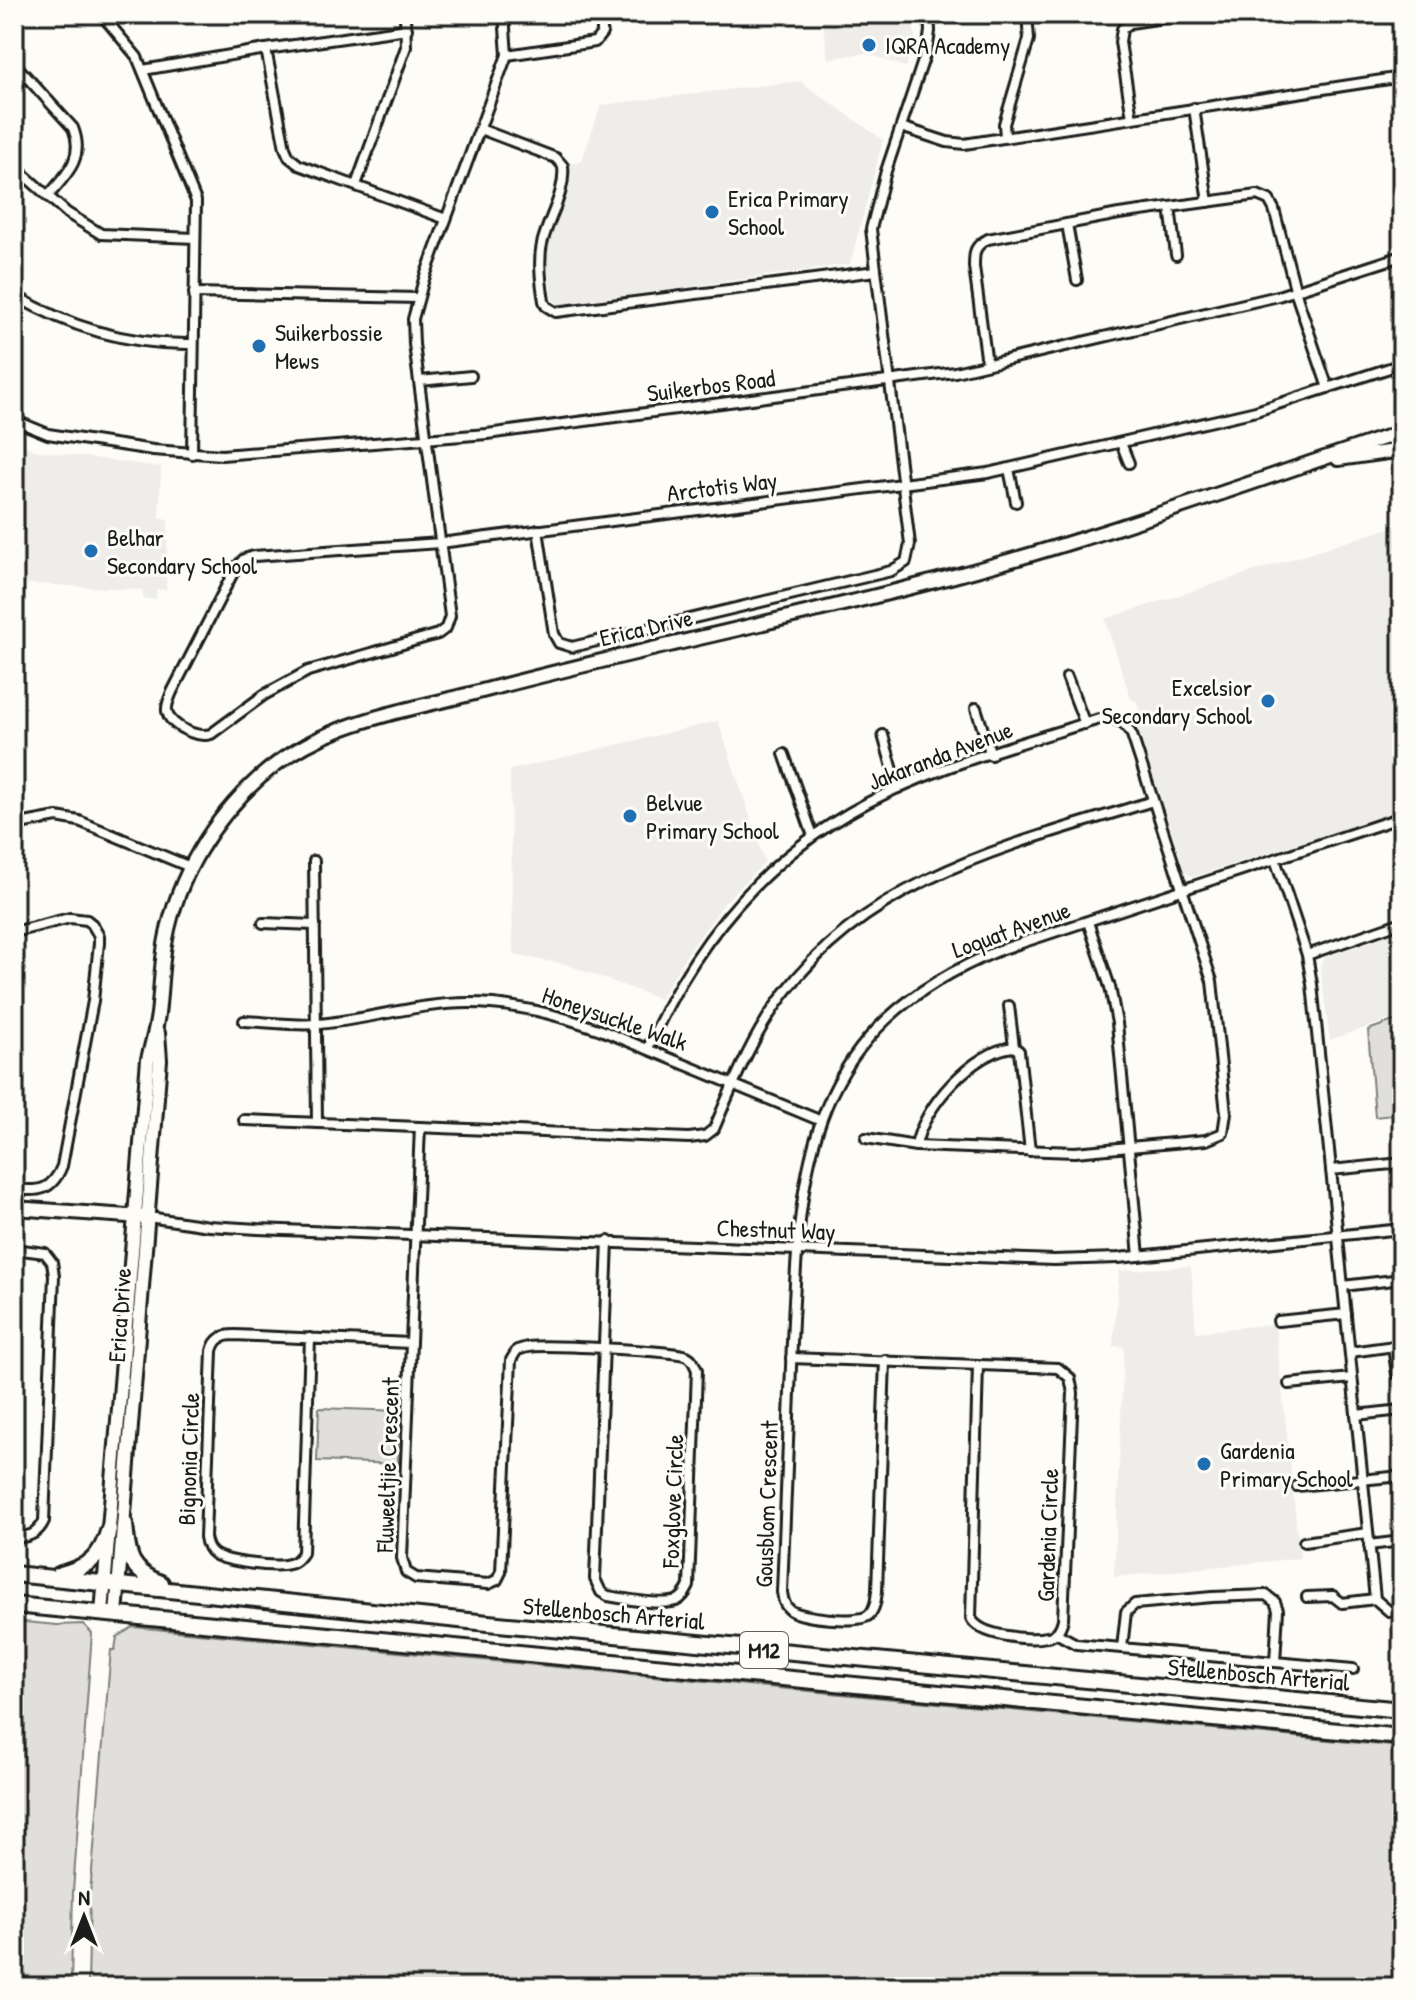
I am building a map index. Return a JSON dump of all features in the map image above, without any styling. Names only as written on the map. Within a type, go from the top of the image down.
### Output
[{"type":"main road","name":"Erica Drive","points":[[109,1614],[125,1524],[148,1059],[158,1018],[165,940],[179,891],[210,832],[262,775],[307,743],[352,723],[962,574],[1060,546],[1402,432]]},
{"type":"main road","name":"Erica Drive","points":[[1311,463],[1402,450]]},
{"type":"main road","points":[[14,1208],[141,1216]]},
{"type":"main road","name":"Erica Drive","points":[[112,1584],[109,1529],[141,1216]]},
{"type":"main road","points":[[125,1524],[129,1553],[137,1570],[148,1578],[184,1590]]},
{"type":"main road","points":[[46,1577],[76,1569],[94,1559],[102,1549],[109,1529]]},
{"type":"main road","name":"Stellenbosch Arterial","points":[[14,1574],[504,1625],[1402,1710]]},
{"type":"main road","name":"Stellenbosch Arterial","points":[[14,1605],[1402,1737]]},
{"type":"street","points":[[101,14],[128,45],[143,70],[196,201],[192,454]]},
{"type":"street","points":[[356,185],[401,63],[407,29],[405,14]]},
{"type":"street","points":[[440,543],[413,319],[446,219],[507,55],[504,14]]},
{"type":"street","points":[[507,55],[595,42],[602,33],[602,14]]},
{"type":"street","points":[[538,530],[554,634],[559,643],[572,647],[901,568],[910,555],[910,544],[871,229],[878,198],[928,46],[929,14]]},
{"type":"street","points":[[1005,137],[1004,124],[1029,39],[1027,14]]},
{"type":"street","points":[[1132,118],[1120,42],[1122,29],[1138,22],[1191,14]]},
{"type":"street","points":[[143,70],[407,29]]},
{"type":"street","points":[[266,49],[289,157],[299,165],[446,219]]},
{"type":"street","points":[[14,63],[18,74],[73,128],[78,139],[73,167],[48,196]]},
{"type":"street","points":[[901,127],[955,143],[1402,77]]},
{"type":"street","points":[[1194,108],[1208,202]]},
{"type":"street","points":[[480,129],[556,158],[563,166],[563,183],[542,246],[541,261],[544,301],[556,312],[876,271]]},
{"type":"street","points":[[14,166],[67,213],[101,234],[195,238]]},
{"type":"street","points":[[987,364],[974,251],[977,245],[988,239],[1067,224],[1257,195],[1269,200],[1274,209],[1296,291],[1328,388]]},
{"type":"street","points":[[1170,207],[1176,255]]},
{"type":"street","points":[[1067,224],[1077,280]]},
{"type":"street","name":"Suikerbos Road","points":[[14,420],[48,434],[192,454],[256,453],[427,440],[889,382],[987,364],[1296,291],[1402,256]]},
{"type":"street","points":[[194,293],[418,298]]},
{"type":"street","points":[[14,295],[38,309],[86,329],[157,345],[192,344]]},
{"type":"street","name":"Arctotis Way","points":[[440,543],[450,616],[446,628],[438,634],[308,671],[264,695],[211,734],[195,734],[170,718],[167,710],[172,692],[235,569],[244,559],[271,554],[440,543],[1009,469],[1256,411],[1402,364]]},
{"type":"street","points":[[420,381],[471,376]]},
{"type":"street","points":[[1121,443],[1129,463]]},
{"type":"street","points":[[1009,469],[1016,502]]},
{"type":"street","points":[[1067,677],[1085,724]]},
{"type":"street","points":[[976,708],[991,755]]},
{"type":"street","name":"Jakaranda Avenue","points":[[648,1048],[677,988],[708,939],[732,909],[768,872],[813,836],[898,788],[1106,718],[1126,724],[1153,801]]},
{"type":"street","points":[[883,735],[898,788]]},
{"type":"street","points":[[784,754],[813,836]]},
{"type":"street","points":[[244,1120],[689,1138],[705,1136],[714,1129],[763,1025],[783,994],[822,949],[873,908],[935,874],[983,855],[1153,801],[1212,981],[1226,1126],[1223,1133],[1212,1139],[1075,1152],[916,1146],[866,1138]]},
{"type":"street","points":[[14,825],[57,817],[79,821],[190,867]]},
{"type":"street","name":"Loquat Avenue","points":[[797,1250],[805,1178],[819,1120],[845,1070],[867,1039],[884,1020],[926,986],[951,971],[1000,950],[1402,817]]},
{"type":"street","points":[[1275,859],[1307,955],[1312,984],[1375,1599],[1383,1608],[1402,1612]]},
{"type":"street","points":[[314,861],[317,1123]]},
{"type":"street","points":[[14,932],[78,918],[92,924],[99,936],[99,943],[90,1020],[62,1166],[54,1182],[47,1188],[14,1189]]},
{"type":"street","points":[[1088,922],[1115,1006],[1139,1256]]},
{"type":"street","points":[[1307,955],[1402,922]]},
{"type":"street","points":[[263,923],[315,925]]},
{"type":"street","name":"Honeysuckle Walk","points":[[244,1021],[316,1024],[437,1005],[500,1005],[571,1019],[819,1120]]},
{"type":"street","points":[[1009,1006],[1014,1047]]},
{"type":"street","points":[[916,1146],[924,1120],[949,1088],[995,1052],[1014,1047],[1019,1051],[1030,1151]]},
{"type":"street","name":"Fluweeltjie Crescent","points":[[420,1127],[410,1343],[406,1572],[416,1578],[479,1585],[497,1580],[501,1572],[511,1360],[517,1350],[531,1346],[604,1350]]},
{"type":"street","points":[[1331,1170],[1402,1163]]},
{"type":"street","name":"Chestnut Way","points":[[141,1216],[221,1227],[1054,1260],[1139,1256],[1402,1229]]},
{"type":"street","name":"Foxglove Circle","points":[[604,1350],[683,1354],[693,1360],[697,1370],[689,1586],[684,1596],[675,1601],[608,1596],[601,1592],[595,1579],[608,1241]]},
{"type":"street","points":[[14,1249],[45,1253],[52,1262],[54,1276],[44,1521],[33,1534],[14,1537]]},
{"type":"street","name":"Gousblom Crescent","points":[[797,1250],[783,1599],[790,1611],[797,1614],[854,1620],[870,1614],[877,1591],[885,1360]]},
{"type":"street","points":[[1343,1286],[1402,1279]]},
{"type":"street","points":[[1278,1321],[1346,1314]]},
{"type":"street","name":"Bignonia Circle","points":[[310,1338],[303,1553],[294,1562],[281,1565],[218,1556],[209,1549],[205,1537],[213,1345],[220,1337],[227,1335],[310,1338],[410,1343]]},
{"type":"street","points":[[1350,1352],[1398,1346],[1397,1374]]},
{"type":"street","name":"Gardenia Circle","points":[[791,1358],[885,1360],[1058,1368],[1070,1378],[1063,1619],[1056,1633],[1045,1637],[986,1633],[971,1618],[978,1365]]},
{"type":"street","points":[[1289,1384],[1352,1378]]},
{"type":"street","points":[[1356,1415],[1402,1410]]},
{"type":"street","points":[[1297,1486],[1402,1476]]},
{"type":"street","points":[[1304,1542],[1368,1533]]},
{"type":"street","points":[[1369,1545],[1402,1541]]},
{"type":"street","points":[[1122,1648],[1126,1612],[1135,1604],[1266,1595],[1275,1602],[1278,1610],[1275,1662]]},
{"type":"street","points":[[1307,1597],[1333,1596],[1342,1603],[1375,1599]]},
{"type":"street","points":[[1056,1633],[1076,1644],[1353,1669]]},
{"type":"shaded area","name":"IQRA Academy","points":[[822,14],[912,14],[915,38],[906,67],[865,53],[828,59]]},
{"type":"shaded area","name":"Erica Primary School","points":[[800,81],[883,140],[850,264],[560,305],[552,299],[547,260],[550,241],[570,184],[568,164],[582,161],[601,105]]},
{"type":"shaded area","name":"Belhar Secondary School","points":[[14,440],[34,450],[161,467],[159,518],[168,519],[166,590],[156,589],[156,599],[143,599],[143,590],[14,583]]},
{"type":"shaded area","name":"Excelsior Secondary School","points":[[1402,524],[1402,810],[1193,877],[1185,872],[1134,717],[1139,710],[1137,702],[1131,699],[1105,619]]},
{"type":"shaded area","name":"Belvue Primary School","points":[[718,721],[765,862],[725,902],[685,957],[660,999],[565,964],[513,955],[510,770]]},
{"type":"shaded area","points":[[1395,933],[1402,954],[1402,1015],[1330,1040],[1320,966],[1325,957]]},
{"type":"shaded area","points":[[1402,1018],[1402,1114],[1375,1117],[1368,1030]]},
{"type":"shaded area","name":"Gardenia Primary School","points":[[1191,1266],[1196,1332],[1275,1324],[1300,1558],[1114,1577],[1124,1347],[1113,1346],[1119,1271]]},
{"type":"shaded area","points":[[319,1408],[400,1411],[398,1464],[317,1461]]},
{"type":"shaded area","points":[[14,1621],[83,1624],[92,1633],[73,1892],[71,1987],[14,1987]]},
{"type":"shaded area","points":[[133,1627],[1402,1747],[1402,1987],[88,1987],[90,1894],[111,1650],[115,1650],[117,1637]]},
{"type":"place","name":"IQRA Academy","points":[[869,45]]},
{"type":"place","name":"Erica Primary School","points":[[712,212]]},
{"type":"place","name":"Suikerbossie Mews","points":[[259,346]]},
{"type":"place","name":"Belhar Secondary School","points":[[91,551]]},
{"type":"place","name":"Excelsior Secondary School","points":[[1268,701]]},
{"type":"place","name":"Belvue Primary School","points":[[630,816]]},
{"type":"place","name":"Gardenia Primary School","points":[[1204,1464]]}]
